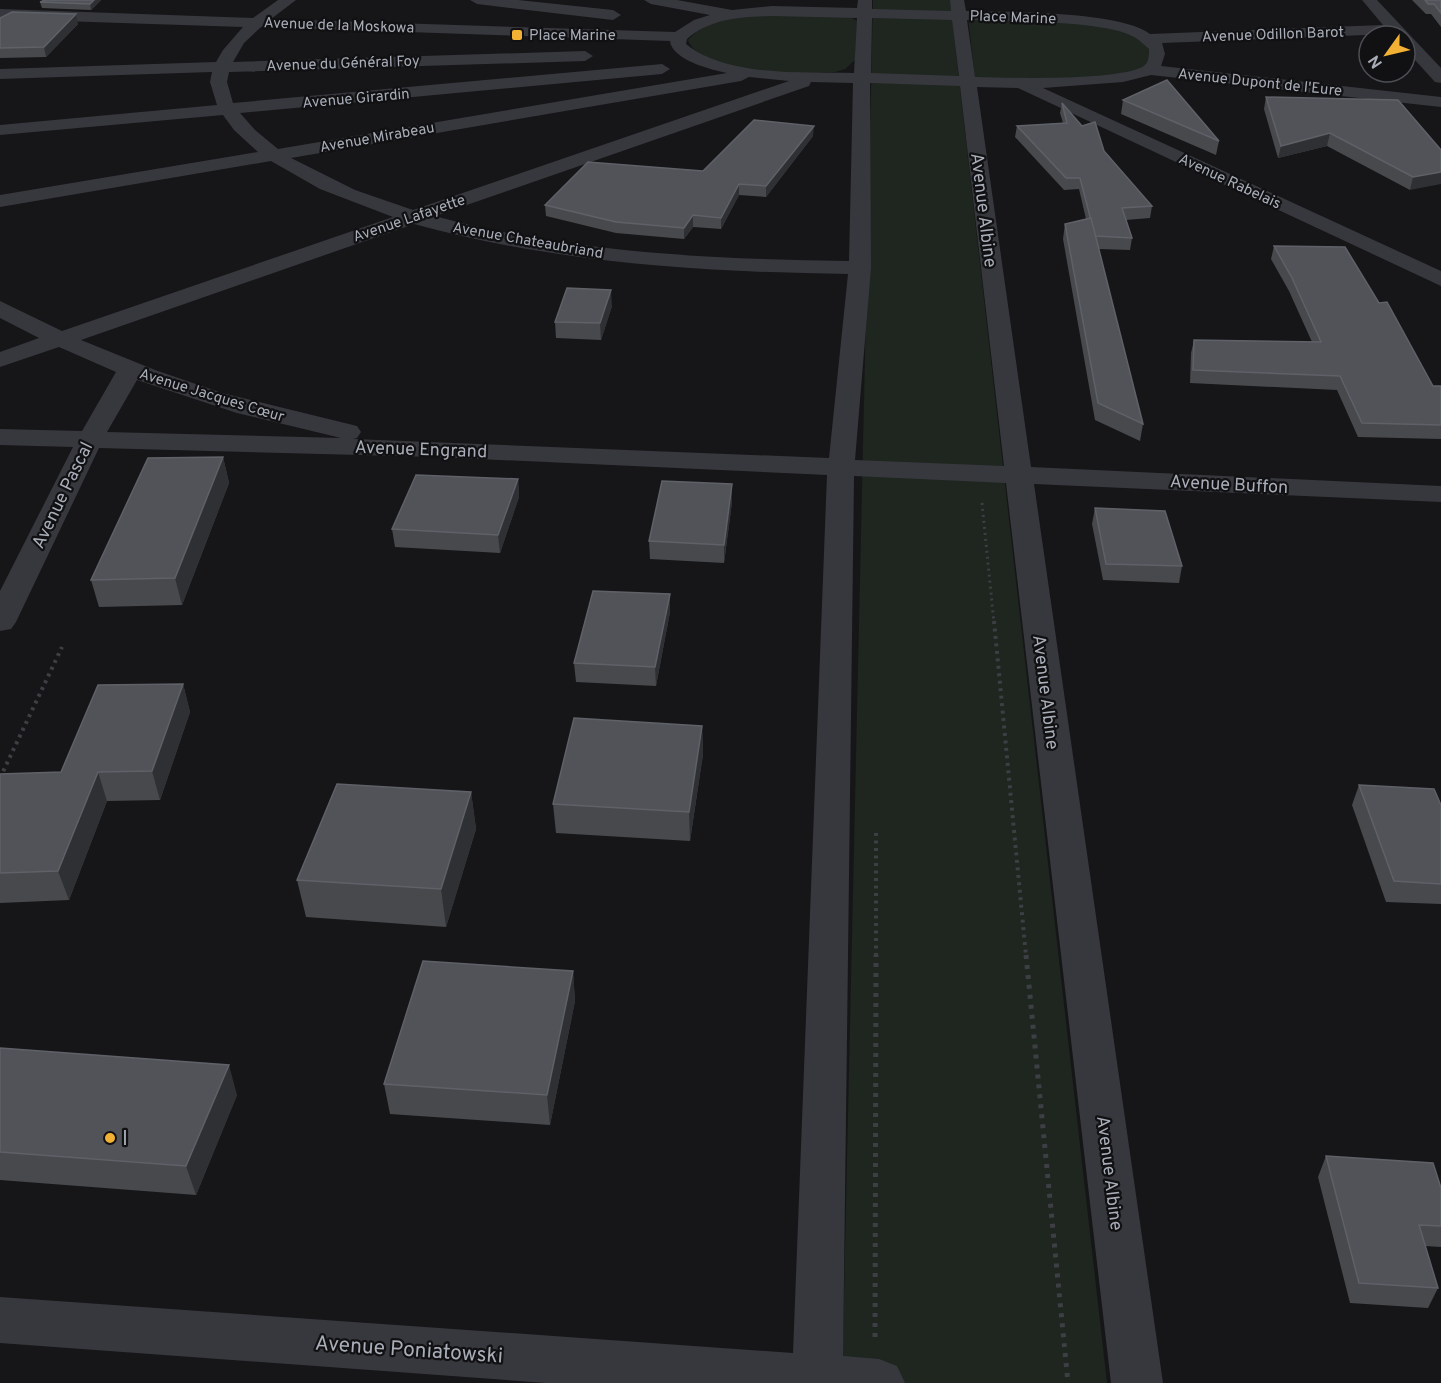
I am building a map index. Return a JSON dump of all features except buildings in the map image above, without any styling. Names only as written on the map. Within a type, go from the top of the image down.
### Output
[{"type":"street","points":[[0,3],[6,0]]},
{"type":"street","name":"Avenue Chateaubriand","points":[[289,0],[257,23],[234,44],[222,67],[218,89],[228,110],[244,132],[309,177],[358,199],[411,217],[497,238],[597,254],[692,263],[860,268]]},
{"type":"street","points":[[477,0],[628,16]]},
{"type":"street","points":[[651,0],[732,7]]},
{"type":"street","points":[[802,0],[825,11]]},
{"type":"street","points":[[1370,0],[1391,24]]},
{"type":"street","points":[[995,16],[1034,3]]},
{"type":"street","points":[[818,1381],[841,469],[860,268],[865,6]]},
{"type":"street","name":"Place Marine","points":[[677,29],[698,24],[732,7],[772,11],[825,11],[865,6],[958,8],[995,16],[1089,22],[1118,27],[1149,39]]},
{"type":"street","name":"Avenue Albine","points":[[958,8],[1137,1383]]},
{"type":"street","name":"Avenue de la Moskowa","points":[[0,14],[257,23],[677,29]]},
{"type":"street","points":[[677,29],[678,45],[686,52],[712,64],[755,73],[967,81],[1087,81],[1131,75],[1150,70],[1158,60],[1158,47],[1149,39]]},
{"type":"street","name":"Avenue Odillon Barot","points":[[1149,39],[1357,36]]},
{"type":"street","points":[[1417,50],[1438,70]]},
{"type":"street","points":[[650,54],[686,52]]},
{"type":"street","name":"Avenue du Général Foy","points":[[0,74],[603,55]]},
{"type":"street","name":"Avenue Girardin","points":[[0,130],[712,64]]},
{"type":"street","name":"Avenue Dupont de l'Eure","points":[[1150,70],[1441,102]]},
{"type":"street","name":"Avenue Mirabeau","points":[[0,201],[755,73]]},
{"type":"street","name":"Avenue Lafayette","points":[[0,360],[818,77]]},
{"type":"street","name":"Avenue Rabelais","points":[[1018,82],[1441,279]]},
{"type":"street","name":"Avenue Jacques Cœur","points":[[0,308],[60,339],[130,370],[211,398],[306,423],[436,449]]},
{"type":"street","name":"Avenue Pascal","points":[[0,622],[89,441],[130,370]]},
{"type":"street","name":"Avenue Engrand","points":[[0,437],[436,449],[841,469],[978,472]]},
{"type":"street","name":"Avenue Buffon","points":[[978,472],[1441,494]]},
{"type":"street","name":"Avenue Poniatowski","points":[[0,1320],[818,1381],[879,1383]]},
{"type":"path","points":[[978,472],[1068,1383]]},
{"type":"path","points":[[0,778],[62,647]]},
{"type":"shaded area","points":[[873,0],[950,0],[1107,1383],[842,1383]]},
{"type":"shaded area","points":[[748,15],[848,16],[857,21],[855,60],[845,69],[835,72],[801,73],[754,70],[712,60],[696,51],[688,40],[708,25]]},
{"type":"shaded area","points":[[968,17],[1032,19],[1106,27],[1140,40],[1152,54],[1145,67],[1104,76],[1061,80],[975,79]]},
{"type":"place","name":"Place Marine","points":[[517,35]]},
{"type":"place","name":"I","points":[[110,1138]]}]
